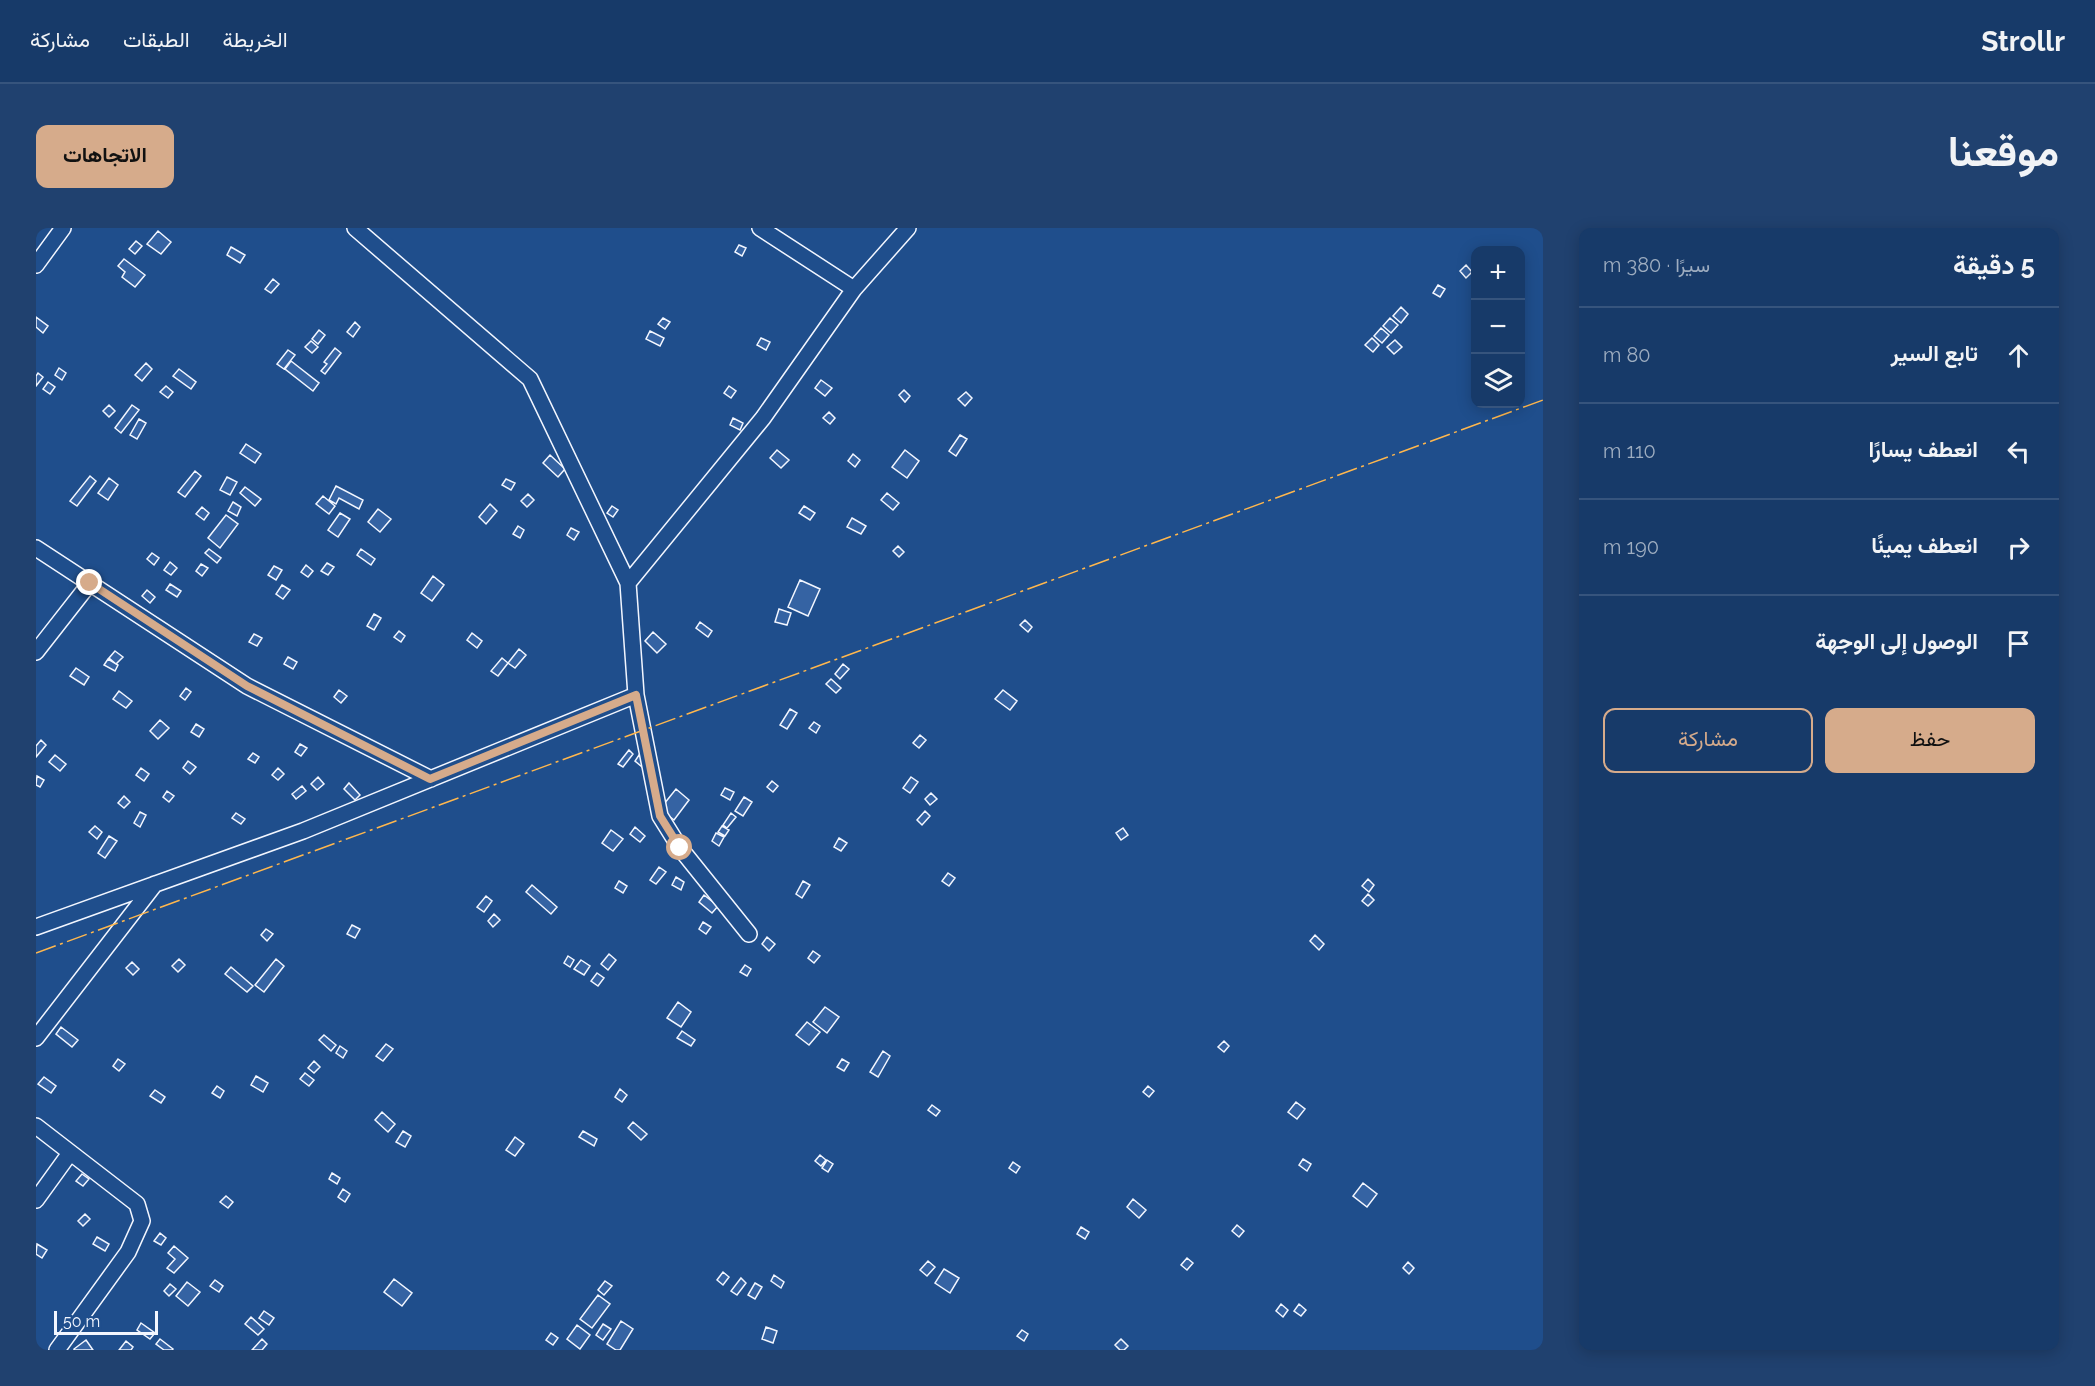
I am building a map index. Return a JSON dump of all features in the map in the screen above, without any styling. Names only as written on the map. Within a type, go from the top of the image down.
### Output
[{"type":"street","points":[[36,265],[63,228]]},
{"type":"street","points":[[355,228],[530,379],[628,583],[636,695],[660,816],[680,848],[749,934]]},
{"type":"street","points":[[628,583],[763,418],[854,289],[908,228]]},
{"type":"street","points":[[765,229],[854,289]]},
{"type":"street","points":[[36,548],[247,686],[430,779]]},
{"type":"street","points":[[36,652],[90,583]]},
{"type":"street","points":[[36,927],[303,831],[636,695]]},
{"type":"street","points":[[36,1038],[155,884]]},
{"type":"street","points":[[36,1126],[136,1204],[142,1221],[128,1252],[57,1350]]},
{"type":"street","points":[[36,1200],[70,1153]]},
{"type":"building","points":[[158,231],[171,242],[161,254],[147,244]]},
{"type":"building","points":[[136,241],[142,246],[135,254],[129,249]]},
{"type":"building","points":[[739,245],[746,248],[742,256],[735,252]]},
{"type":"building","points":[[231,247],[245,255],[240,263],[227,255]]},
{"type":"building","points":[[124,259],[145,275],[135,287],[122,277],[125,272],[118,266]]},
{"type":"building","points":[[1466,265],[1471,273],[1466,278],[1460,271]]},
{"type":"building","points":[[273,279],[279,284],[271,293],[265,289]]},
{"type":"building","points":[[1438,285],[1445,289],[1440,297],[1433,293]]},
{"type":"building","points":[[1401,307],[1408,314],[1401,323],[1393,316]]},
{"type":"building","points":[[36,317],[48,326],[43,333],[36,327]]},
{"type":"building","points":[[663,318],[670,322],[665,329],[658,324]]},
{"type":"building","points":[[1390,318],[1398,325],[1391,333],[1383,326]]},
{"type":"building","points":[[355,322],[360,327],[353,337],[347,332]]},
{"type":"building","points":[[1381,328],[1389,335],[1382,343],[1374,336]]},
{"type":"building","points":[[319,330],[325,335],[318,344],[312,339]]},
{"type":"building","points":[[650,331],[664,338],[660,346],[646,339]]},
{"type":"building","points":[[761,338],[770,342],[766,350],[757,345]]},
{"type":"building","points":[[1372,338],[1379,345],[1373,352],[1365,345]]},
{"type":"building","points":[[1395,340],[1402,347],[1394,354],[1387,347]]},
{"type":"building","points":[[311,341],[318,347],[312,353],[305,347]]},
{"type":"building","points":[[335,348],[341,353],[325,374],[321,371],[327,364],[324,362]]},
{"type":"building","points":[[288,350],[295,355],[284,369],[277,364]]},
{"type":"building","points":[[291,361],[319,383],[313,391],[285,369]]},
{"type":"building","points":[[146,363],[152,369],[142,381],[135,375]]},
{"type":"building","points":[[59,368],[66,373],[62,380],[55,375]]},
{"type":"building","points":[[179,369],[196,382],[191,389],[173,376]]},
{"type":"building","points":[[38,373],[43,377],[36,386],[36,376]]},
{"type":"building","points":[[821,380],[832,388],[825,396],[815,388]]},
{"type":"building","points":[[48,382],[55,387],[50,394],[43,389]]},
{"type":"building","points":[[166,386],[173,392],[168,398],[160,392]]},
{"type":"building","points":[[729,386],[736,391],[731,398],[724,393]]},
{"type":"building","points":[[904,390],[910,396],[905,402],[899,395]]},
{"type":"building","points":[[966,392],[972,398],[965,406],[958,399]]},
{"type":"building","points":[[109,405],[115,411],[109,417],[103,411]]},
{"type":"building","points":[[132,405],[139,410],[121,433],[115,428]]},
{"type":"building","points":[[829,412],[835,418],[830,424],[823,418]]},
{"type":"building","points":[[733,418],[743,423],[740,430],[730,425]]},
{"type":"building","points":[[139,419],[146,423],[137,439],[130,435]]},
{"type":"building","points":[[960,435],[967,439],[956,456],[949,451]]},
{"type":"building","points":[[246,444],[261,454],[255,463],[240,453]]},
{"type":"building","points":[[777,450],[789,460],[781,468],[770,458]]},
{"type":"building","points":[[905,450],[919,461],[907,478],[892,467]]},
{"type":"building","points":[[853,454],[860,460],[855,467],[848,461]]},
{"type":"building","points":[[550,455],[565,469],[558,477],[543,463]]},
{"type":"building","points":[[195,471],[201,476],[185,497],[178,492]]},
{"type":"building","points":[[90,476],[96,481],[77,506],[70,501]]},
{"type":"building","points":[[227,477],[237,482],[230,495],[220,490]]},
{"type":"building","points":[[109,478],[118,485],[108,500],[98,493]]},
{"type":"building","points":[[506,479],[515,483],[511,490],[502,485]]},
{"type":"building","points":[[336,486],[363,500],[359,509],[339,498],[336,504],[329,500]]},
{"type":"building","points":[[245,487],[261,499],[255,506],[240,493]]},
{"type":"building","points":[[887,493],[899,503],[893,510],[881,500]]},
{"type":"building","points":[[528,494],[534,500],[527,507],[521,501]]},
{"type":"building","points":[[323,496],[335,506],[329,514],[316,504]]},
{"type":"building","points":[[233,502],[241,507],[237,516],[228,511]]},
{"type":"building","points":[[490,504],[497,511],[486,524],[479,517]]},
{"type":"building","points":[[612,506],[618,510],[613,517],[607,513]]},
{"type":"building","points":[[804,506],[815,513],[810,520],[799,513]]},
{"type":"building","points":[[202,507],[209,513],[204,520],[196,514]]},
{"type":"building","points":[[378,509],[391,519],[380,532],[368,522]]},
{"type":"building","points":[[340,513],[350,519],[338,537],[328,530]]},
{"type":"building","points":[[226,515],[238,524],[220,548],[208,538]]},
{"type":"building","points":[[852,518],[866,526],[861,534],[847,527]]},
{"type":"building","points":[[518,526],[524,530],[520,538],[513,534]]},
{"type":"building","points":[[571,528],[579,532],[574,540],[567,535]]},
{"type":"building","points":[[898,546],[904,552],[899,557],[893,551]]},
{"type":"building","points":[[209,549],[221,558],[217,563],[205,553]]},
{"type":"building","points":[[361,549],[375,559],[371,565],[357,555]]},
{"type":"building","points":[[152,553],[159,558],[154,565],[147,559]]},
{"type":"building","points":[[170,562],[177,568],[171,575],[164,570]]},
{"type":"building","points":[[327,563],[334,567],[328,575],[321,571]]},
{"type":"building","points":[[201,564],[208,568],[202,576],[196,571]]},
{"type":"building","points":[[306,565],[313,571],[308,577],[301,572]]},
{"type":"building","points":[[274,566],[282,570],[276,580],[268,575]]},
{"type":"building","points":[[433,576],[444,585],[432,601],[421,593]]},
{"type":"building","points":[[800,580],[820,589],[808,616],[788,607]]},
{"type":"building","points":[[170,584],[181,591],[177,597],[166,590]]},
{"type":"building","points":[[282,585],[290,590],[283,599],[276,594]]},
{"type":"building","points":[[147,590],[155,597],[150,603],[142,596]]},
{"type":"building","points":[[779,609],[791,613],[787,625],[775,622]]},
{"type":"building","points":[[374,614],[381,618],[374,630],[367,626]]},
{"type":"building","points":[[1025,620],[1032,627],[1028,632],[1020,625]]},
{"type":"building","points":[[700,622],[712,631],[708,637],[696,628]]},
{"type":"building","points":[[399,631],[405,636],[401,642],[394,637]]},
{"type":"building","points":[[653,632],[666,644],[657,653],[645,641]]},
{"type":"building","points":[[472,633],[482,641],[477,648],[467,640]]},
{"type":"building","points":[[254,634],[262,638],[257,646],[249,642]]},
{"type":"building","points":[[519,649],[526,655],[515,668],[508,663]]},
{"type":"building","points":[[115,651],[123,657],[116,664],[109,658]]},
{"type":"building","points":[[288,657],[297,662],[293,669],[284,664]]},
{"type":"building","points":[[502,658],[508,663],[498,676],[491,671]]},
{"type":"building","points":[[108,659],[118,665],[115,671],[104,665]]},
{"type":"building","points":[[843,664],[849,669],[840,679],[835,674]]},
{"type":"building","points":[[76,668],[89,677],[84,685],[70,676]]},
{"type":"building","points":[[831,679],[841,688],[836,693],[826,684]]},
{"type":"building","points":[[186,688],[191,692],[185,700],[180,696]]},
{"type":"building","points":[[339,690],[347,696],[341,703],[334,697]]},
{"type":"building","points":[[1003,690],[1017,701],[1010,710],[995,699]]},
{"type":"building","points":[[119,691],[132,701],[126,708],[113,699]]},
{"type":"building","points":[[790,709],[797,713],[787,729],[780,725]]},
{"type":"building","points":[[160,720],[169,728],[158,739],[150,731]]},
{"type":"building","points":[[814,722],[820,726],[816,733],[809,728]]},
{"type":"building","points":[[196,724],[204,729],[199,737],[191,732]]},
{"type":"building","points":[[920,735],[926,740],[919,748],[913,743]]},
{"type":"building","points":[[41,740],[46,745],[36,757],[36,746]]},
{"type":"building","points":[[300,744],[307,748],[301,756],[295,752]]},
{"type":"building","points":[[629,750],[633,754],[623,767],[618,764]]},
{"type":"building","points":[[253,753],[259,757],[255,763],[248,759]]},
{"type":"building","points":[[55,755],[66,764],[60,771],[49,762]]},
{"type":"building","points":[[639,755],[647,761],[642,767],[635,761]]},
{"type":"building","points":[[188,761],[196,767],[190,774],[183,768]]},
{"type":"building","points":[[141,768],[149,774],[144,781],[136,775]]},
{"type":"building","points":[[278,768],[284,774],[278,780],[272,775]]},
{"type":"building","points":[[37,776],[44,780],[40,787],[36,785]]},
{"type":"building","points":[[318,777],[324,784],[317,790],[311,784]]},
{"type":"building","points":[[911,777],[918,782],[910,793],[903,788]]},
{"type":"building","points":[[772,781],[778,786],[773,792],[767,787]]},
{"type":"building","points":[[349,783],[360,795],[355,800],[344,789]]},
{"type":"building","points":[[302,786],[306,791],[296,799],[292,794]]},
{"type":"building","points":[[725,788],[734,792],[730,800],[721,795]]},
{"type":"building","points":[[676,789],[689,800],[674,820],[660,809]]},
{"type":"building","points":[[167,791],[174,796],[169,802],[163,797]]},
{"type":"building","points":[[931,793],[937,799],[930,805],[925,799]]},
{"type":"building","points":[[124,796],[130,802],[124,808],[118,803]]},
{"type":"building","points":[[744,797],[752,802],[743,816],[735,811]]},
{"type":"building","points":[[925,811],[930,816],[922,825],[917,820]]},
{"type":"building","points":[[140,812],[146,815],[140,827],[134,823]]},
{"type":"building","points":[[236,813],[245,819],[241,824],[232,818]]},
{"type":"building","points":[[731,813],[736,817],[727,828],[723,825]]},
{"type":"building","points":[[95,826],[102,832],[97,839],[89,832]]},
{"type":"building","points":[[722,826],[729,830],[725,836],[718,832]]},
{"type":"building","points":[[635,827],[645,836],[640,842],[630,834]]},
{"type":"building","points":[[1123,828],[1128,835],[1121,840],[1116,833]]},
{"type":"building","points":[[611,830],[623,839],[613,851],[602,843]]},
{"type":"building","points":[[716,833],[724,837],[719,846],[712,841]]},
{"type":"building","points":[[109,836],[117,841],[105,858],[98,853]]},
{"type":"building","points":[[839,838],[847,843],[841,851],[834,847]]},
{"type":"building","points":[[659,867],[666,872],[656,884],[650,880]]},
{"type":"building","points":[[948,873],[955,878],[949,886],[942,881]]},
{"type":"building","points":[[676,877],[684,882],[681,890],[672,885]]},
{"type":"building","points":[[1368,879],[1374,885],[1369,892],[1362,886]]},
{"type":"building","points":[[619,881],[627,886],[623,893],[615,888]]},
{"type":"building","points":[[803,881],[810,885],[802,898],[796,894]]},
{"type":"building","points":[[532,885],[557,907],[551,914],[526,892]]},
{"type":"building","points":[[1368,894],[1374,900],[1368,906],[1362,901]]},
{"type":"building","points":[[704,895],[718,906],[712,913],[699,902]]},
{"type":"building","points":[[486,896],[492,901],[484,912],[477,907]]},
{"type":"building","points":[[494,914],[500,920],[493,927],[488,921]]},
{"type":"building","points":[[703,922],[711,927],[706,934],[699,929]]},
{"type":"building","points":[[352,925],[360,929],[355,938],[347,934]]},
{"type":"building","points":[[266,929],[273,934],[267,941],[261,935]]},
{"type":"building","points":[[1315,935],[1324,944],[1319,950],[1310,941]]},
{"type":"building","points":[[767,937],[775,944],[769,951],[762,944]]},
{"type":"building","points":[[813,951],[820,956],[814,963],[808,958]]},
{"type":"building","points":[[609,954],[616,960],[608,970],[601,964]]},
{"type":"building","points":[[568,956],[574,960],[570,967],[564,963]]},
{"type":"building","points":[[179,959],[185,965],[178,972],[172,966]]},
{"type":"building","points":[[276,959],[284,966],[264,992],[255,985]]},
{"type":"building","points":[[581,960],[590,966],[584,975],[574,969]]},
{"type":"building","points":[[132,962],[139,969],[133,975],[126,968]]},
{"type":"building","points":[[745,965],[751,969],[747,976],[740,972]]},
{"type":"building","points":[[231,967],[253,986],[247,992],[225,974]]},
{"type":"building","points":[[597,973],[604,978],[598,986],[591,981]]},
{"type":"building","points":[[678,1002],[691,1012],[681,1027],[667,1018]]},
{"type":"building","points":[[825,1007],[839,1017],[827,1033],[813,1022]]},
{"type":"building","points":[[807,1022],[820,1032],[809,1045],[796,1035]]},
{"type":"building","points":[[61,1027],[78,1040],[72,1047],[56,1034]]},
{"type":"building","points":[[682,1031],[695,1040],[691,1046],[677,1038]]},
{"type":"building","points":[[324,1035],[336,1045],[331,1051],[319,1040]]},
{"type":"building","points":[[1224,1041],[1229,1046],[1224,1052],[1218,1047]]},
{"type":"building","points":[[386,1044],[393,1049],[383,1061],[376,1056]]},
{"type":"building","points":[[340,1046],[347,1051],[343,1058],[336,1053]]},
{"type":"building","points":[[883,1051],[890,1056],[878,1077],[870,1072]]},
{"type":"building","points":[[118,1059],[125,1064],[119,1071],[113,1066]]},
{"type":"building","points":[[842,1059],[849,1063],[844,1071],[837,1067]]},
{"type":"building","points":[[314,1061],[320,1067],[314,1073],[308,1068]]},
{"type":"building","points":[[305,1073],[314,1080],[309,1086],[300,1079]]},
{"type":"building","points":[[256,1076],[268,1083],[263,1092],[251,1085]]},
{"type":"building","points":[[44,1077],[56,1086],[51,1093],[38,1084]]},
{"type":"building","points":[[217,1086],[224,1091],[220,1098],[212,1093]]},
{"type":"building","points":[[1148,1086],[1154,1091],[1149,1097],[1143,1092]]},
{"type":"building","points":[[620,1089],[627,1095],[622,1102],[615,1097]]},
{"type":"building","points":[[155,1090],[165,1097],[161,1103],[150,1096]]},
{"type":"building","points":[[1296,1102],[1305,1109],[1297,1119],[1288,1112]]},
{"type":"building","points":[[932,1105],[940,1111],[936,1116],[928,1110]]},
{"type":"building","points":[[382,1112],[395,1124],[388,1132],[375,1120]]},
{"type":"building","points":[[633,1122],[647,1134],[641,1140],[628,1128]]},
{"type":"building","points":[[403,1131],[411,1136],[405,1147],[396,1142]]},
{"type":"building","points":[[583,1131],[597,1139],[594,1146],[579,1137]]},
{"type":"building","points":[[515,1137],[524,1144],[515,1156],[506,1150]]},
{"type":"building","points":[[820,1155],[826,1160],[821,1166],[815,1161]]},
{"type":"building","points":[[1303,1159],[1311,1164],[1307,1171],[1299,1165]]},
{"type":"building","points":[[827,1160],[833,1164],[828,1172],[822,1168]]},
{"type":"building","points":[[1013,1162],[1020,1167],[1016,1173],[1009,1168]]},
{"type":"building","points":[[332,1173],[340,1178],[337,1184],[329,1179]]},
{"type":"building","points":[[82,1174],[89,1179],[83,1186],[76,1181]]},
{"type":"building","points":[[1363,1183],[1377,1194],[1367,1207],[1353,1196]]},
{"type":"building","points":[[343,1189],[350,1194],[345,1202],[338,1197]]},
{"type":"building","points":[[226,1196],[233,1202],[228,1208],[220,1202]]},
{"type":"building","points":[[1133,1199],[1146,1210],[1139,1218],[1127,1207]]},
{"type":"building","points":[[85,1214],[90,1219],[83,1226],[78,1221]]},
{"type":"building","points":[[1237,1225],[1244,1231],[1239,1237],[1232,1231]]},
{"type":"building","points":[[1081,1227],[1089,1232],[1085,1239],[1077,1234]]},
{"type":"building","points":[[160,1233],[166,1238],[161,1245],[154,1241]]},
{"type":"building","points":[[97,1237],[109,1244],[105,1251],[93,1244]]},
{"type":"building","points":[[37,1244],[47,1250],[42,1258],[36,1254]]},
{"type":"building","points":[[174,1246],[188,1258],[174,1273],[167,1268],[175,1259],[168,1253]]},
{"type":"building","points":[[1187,1258],[1193,1263],[1187,1270],[1181,1265]]},
{"type":"building","points":[[928,1261],[935,1267],[927,1276],[920,1270]]},
{"type":"building","points":[[1408,1262],[1414,1268],[1409,1274],[1403,1268]]},
{"type":"building","points":[[944,1269],[959,1278],[950,1293],[935,1283]]},
{"type":"building","points":[[723,1272],[729,1277],[723,1285],[717,1280]]},
{"type":"building","points":[[774,1275],[784,1282],[781,1288],[771,1281]]},
{"type":"building","points":[[741,1278],[746,1283],[737,1295],[731,1291]]},
{"type":"building","points":[[394,1279],[412,1293],[402,1306],[384,1292]]},
{"type":"building","points":[[215,1280],[223,1286],[219,1292],[210,1286]]},
{"type":"building","points":[[605,1281],[612,1286],[604,1295],[598,1290]]},
{"type":"building","points":[[187,1282],[200,1292],[188,1306],[176,1296]]},
{"type":"building","points":[[755,1283],[762,1287],[755,1299],[748,1295]]},
{"type":"building","points":[[170,1284],[176,1289],[169,1296],[164,1291]]},
{"type":"building","points":[[598,1295],[610,1304],[592,1328],[580,1319]]},
{"type":"building","points":[[1281,1304],[1288,1310],[1283,1317],[1276,1311]]},
{"type":"building","points":[[1299,1304],[1306,1310],[1301,1316],[1294,1311]]},
{"type":"building","points":[[264,1311],[274,1318],[269,1325],[259,1318]]},
{"type":"building","points":[[251,1317],[264,1329],[258,1335],[245,1324]]},
{"type":"building","points":[[621,1321],[633,1329],[620,1350],[616,1350],[607,1344]]},
{"type":"building","points":[[141,1323],[155,1333],[150,1339],[137,1330]]},
{"type":"building","points":[[603,1324],[611,1329],[603,1340],[596,1335]]},
{"type":"building","points":[[577,1325],[590,1335],[580,1349],[567,1339]]},
{"type":"building","points":[[766,1327],[777,1331],[773,1343],[762,1339]]},
{"type":"building","points":[[1022,1330],[1028,1334],[1024,1341],[1017,1336]]},
{"type":"building","points":[[551,1333],[558,1338],[553,1345],[546,1340]]},
{"type":"building","points":[[160,1339],[173,1349],[164,1350],[156,1344]]},
{"type":"building","points":[[262,1339],[267,1344],[262,1350],[252,1350]]},
{"type":"building","points":[[1121,1339],[1128,1346],[1124,1350],[1120,1350],[1115,1345]]},
{"type":"building","points":[[86,1340],[93,1350],[74,1350],[74,1349]]},
{"type":"building","points":[[126,1341],[133,1347],[131,1350],[119,1350]]},
{"type":"power","points":[[36,953],[1543,400]]},
{"type":"route","points":[[90,583],[247,686],[430,779],[636,695],[660,816],[680,848]]}]
